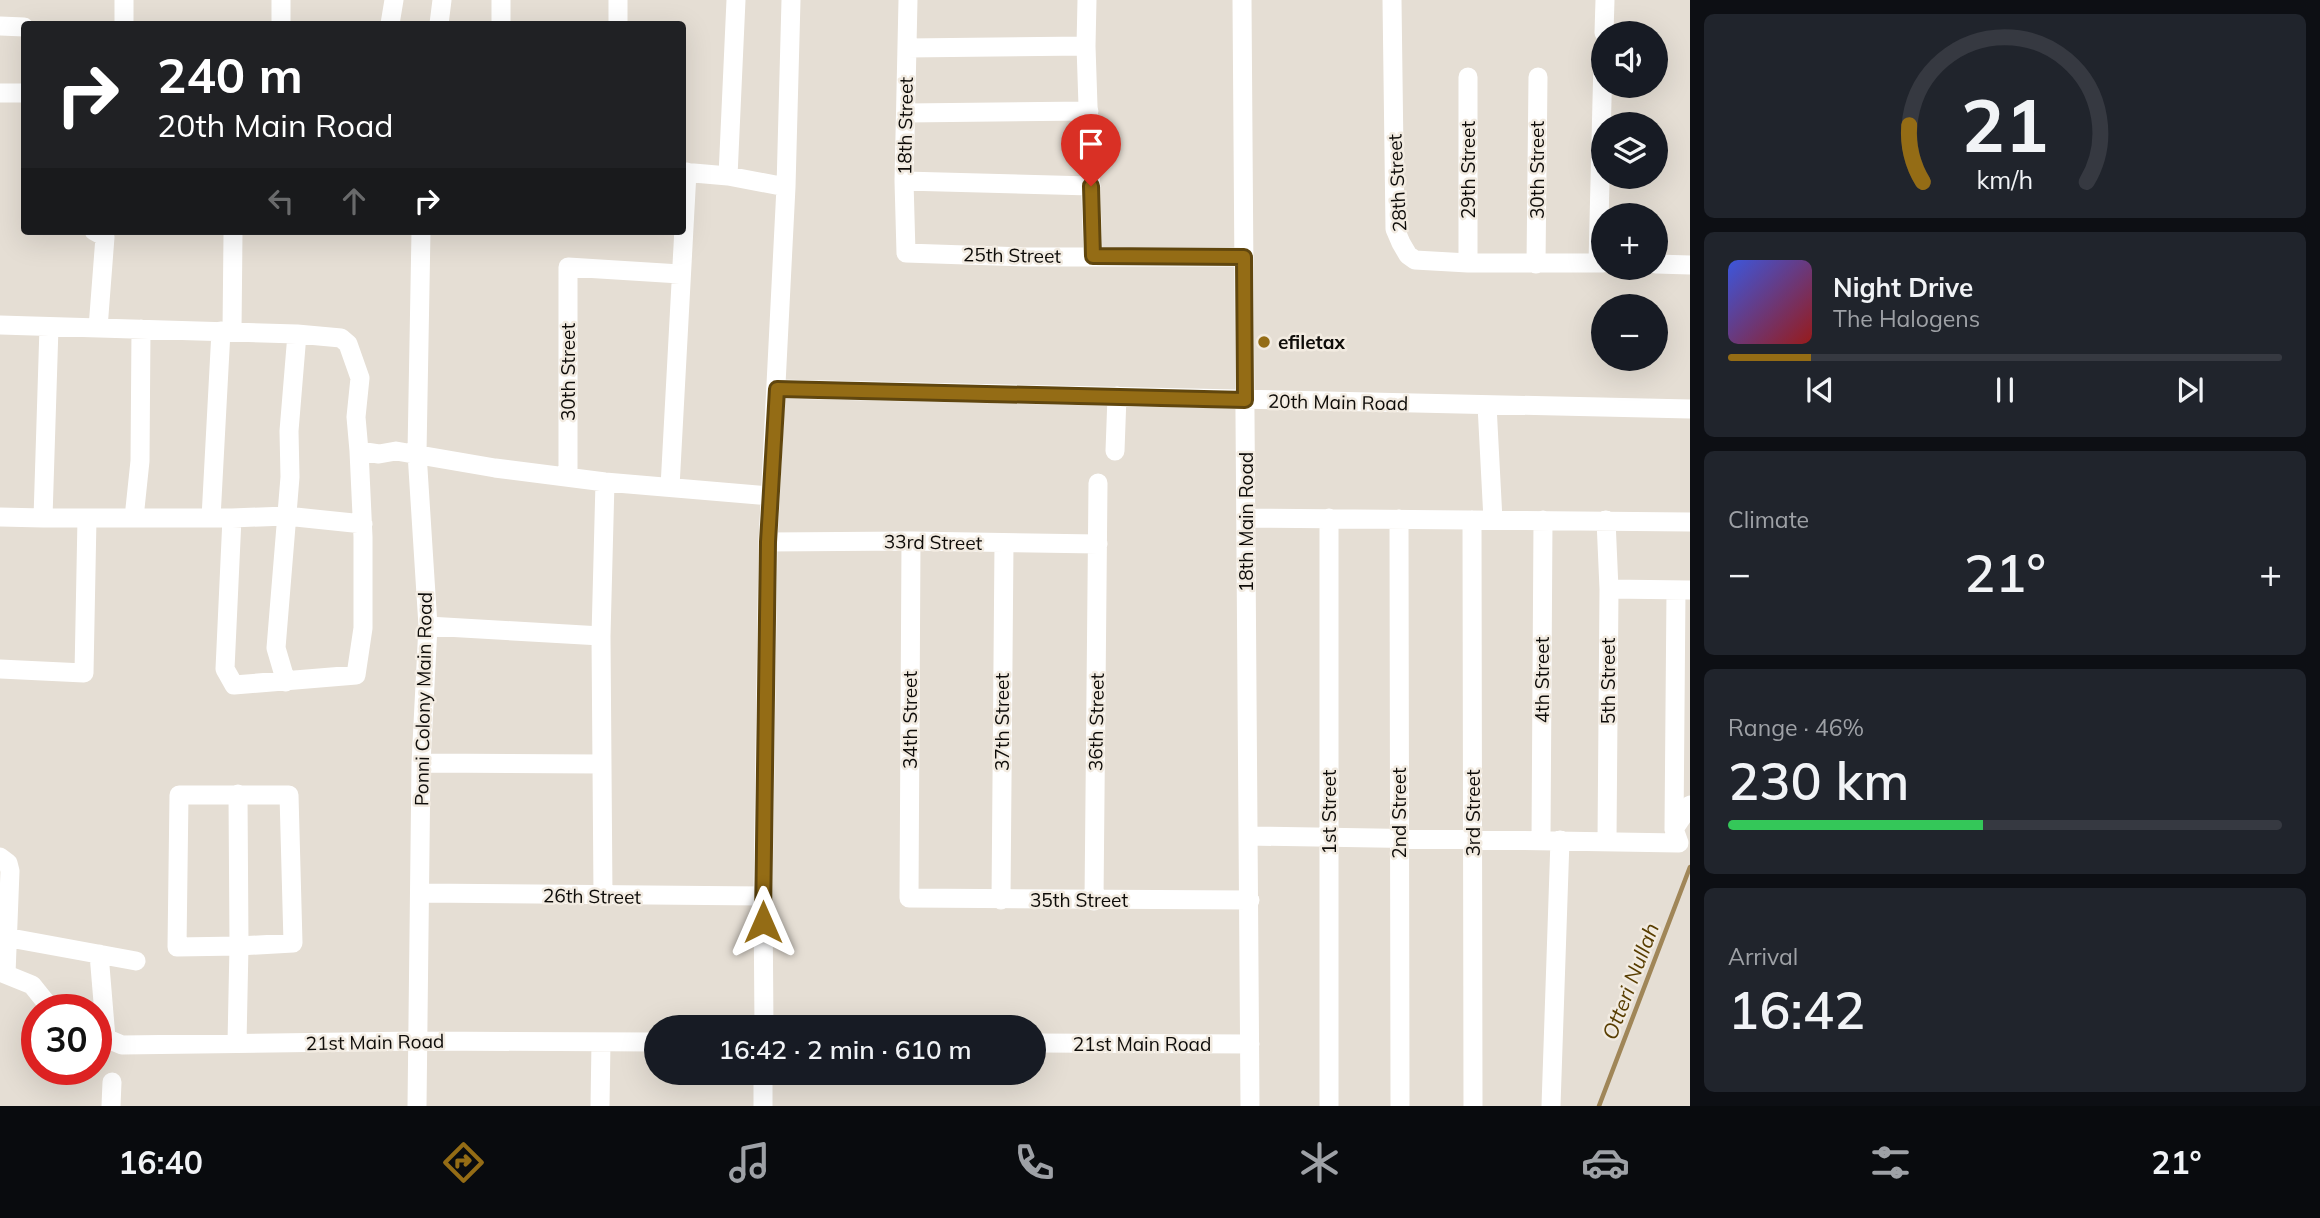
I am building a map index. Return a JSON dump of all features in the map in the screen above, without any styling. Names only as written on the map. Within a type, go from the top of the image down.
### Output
[{"type":"street","points":[[124,0],[124,21]]},
{"type":"street","points":[[281,0],[281,21]]},
{"type":"street","points":[[390,21],[394,0]]},
{"type":"street","points":[[439,21],[442,0]]},
{"type":"street","points":[[501,0],[501,21]]},
{"type":"street","points":[[618,0],[618,21]]},
{"type":"street","points":[[728,176],[736,0]]},
{"type":"street","points":[[764,1015],[768,542],[786,187],[791,0]]},
{"type":"street","name":"18th Street","points":[[906,253],[908,0]]},
{"type":"street","points":[[1087,0],[1093,256]]},
{"type":"street","name":"18th Main Road","points":[[1242,0],[1250,1106]]},
{"type":"street","name":"28th Street","points":[[1392,0],[1395,229],[1408,254],[1415,260],[1468,263],[1591,263]]},
{"type":"street","points":[[1604,21],[1605,0]]},
{"type":"street","points":[[0,26],[21,27]]},
{"type":"street","points":[[906,48],[1086,46]]},
{"type":"street","name":"29th Street","points":[[1468,77],[1468,263]]},
{"type":"street","name":"30th Street","points":[[1536,264],[1538,77]]},
{"type":"street","points":[[0,93],[21,93]]},
{"type":"street","points":[[1602,203],[1603,98]]},
{"type":"street","points":[[906,113],[1089,111]]},
{"type":"street","points":[[686,172],[728,176],[786,187]]},
{"type":"street","points":[[905,181],[1091,186]]},
{"type":"street","points":[[98,328],[105,237],[101,235]]},
{"type":"street","points":[[211,518],[233,235]]},
{"type":"street","name":"Ponni Colony Main Road","points":[[417,1106],[421,763],[428,626],[417,453],[421,235]]},
{"type":"street","points":[[670,487],[682,235]]},
{"type":"street","name":"25th Street","points":[[906,253],[1244,257]]},
{"type":"street","points":[[1668,264],[1690,265]]},
{"type":"street","name":"30th Street","points":[[568,477],[568,267],[680,274]]},
{"type":"street","points":[[0,326],[226,331],[341,338],[348,344],[360,378],[356,417],[363,524],[363,628],[356,675],[234,685],[225,669],[232,518]]},
{"type":"street","points":[[43,518],[48,327]]},
{"type":"street","points":[[134,518],[140,461],[135,329]]},
{"type":"street","points":[[286,682],[276,648],[290,477],[289,432],[297,334]]},
{"type":"street","name":"20th Main Road","points":[[777,389],[1690,409]]},
{"type":"street","points":[[1115,451],[1117,396]]},
{"type":"street","points":[[1487,405],[1493,520]]},
{"type":"street","points":[[359,451],[379,454],[396,451],[417,453],[495,468],[605,482],[770,496]]},
{"type":"street","points":[[603,896],[601,636],[605,482]]},
{"type":"street","name":"36th Street","points":[[1094,901],[1098,484]]},
{"type":"street","points":[[0,517],[286,516],[363,524]]},
{"type":"street","points":[[0,669],[84,673],[87,517]]},
{"type":"street","points":[[1247,518],[1690,522]]},
{"type":"street","name":"1st Street","points":[[1329,518],[1329,1106]]},
{"type":"street","name":"2nd Street","points":[[1399,519],[1399,1106]]},
{"type":"street","name":"3rd Street","points":[[1472,520],[1474,1106]]},
{"type":"street","name":"4th Street","points":[[1543,520],[1550,840],[1551,1106]]},
{"type":"street","name":"5th Street","points":[[1606,520],[1609,589],[1607,841]]},
{"type":"street","name":"34th Street","points":[[909,898],[911,541]]},
{"type":"street","name":"33rd Street","points":[[768,542],[1098,544]]},
{"type":"street","name":"37th Street","points":[[1001,900],[1004,543]]},
{"type":"street","points":[[1249,836],[1679,844],[1674,829],[1683,590],[1609,589]]},
{"type":"street","points":[[428,626],[601,636]]},
{"type":"street","points":[[421,763],[602,764]]},
{"type":"street","points":[[237,1043],[239,794]]},
{"type":"street","points":[[289,794],[293,943],[239,946],[177,947],[179,795],[289,794]]},
{"type":"street","points":[[1674,829],[1690,805]]},
{"type":"street","points":[[0,857],[8,863],[10,871],[3,936],[3,973],[32,985],[39,994]]},
{"type":"street","name":"26th Street","points":[[420,893],[763,896]]},
{"type":"street","name":"35th Street","points":[[909,898],[1250,900]]},
{"type":"street","points":[[3,936],[136,961]]},
{"type":"street","points":[[99,954],[100,994]]},
{"type":"street","name":"21st Main Road","points":[[112,1041],[122,1045],[419,1041],[644,1042]]},
{"type":"street","points":[[600,1106],[601,1042]]},
{"type":"street","name":"21st Main Road","points":[[1046,1043],[1250,1044]]},
{"type":"street","points":[[111,1106],[112,1085]]},
{"type":"street","points":[[763,1106],[764,1085]]},
{"type":"waterway","name":"Otteri Nullah","points":[[1599,1106],[1690,867]]},
{"type":"place","name":"efiletax","points":[[1264,342]]},
{"type":"route","points":[[763,922],[768,542],[777,389],[1245,400],[1244,257],[1093,256],[1091,186]]}]
